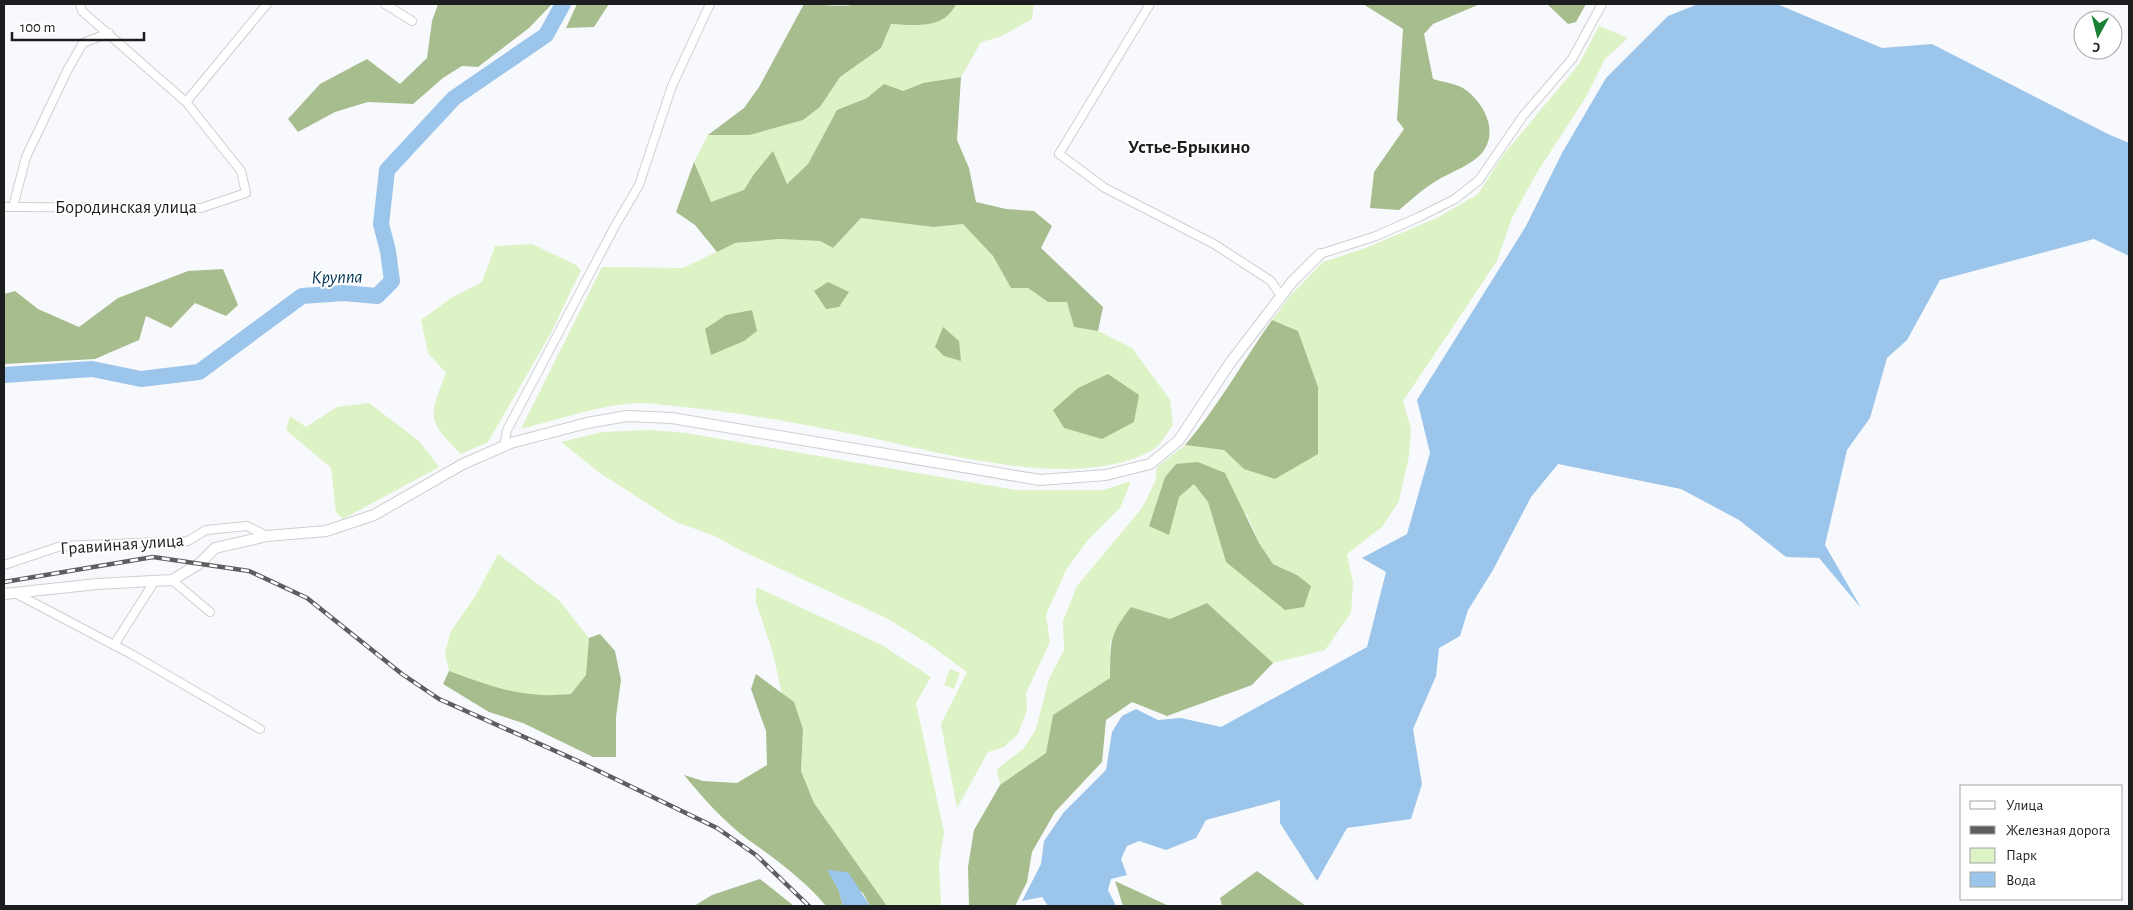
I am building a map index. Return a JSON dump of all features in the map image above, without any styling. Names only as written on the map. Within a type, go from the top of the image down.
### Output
[{"type":"street","points":[[80,4],[82,10],[186,102],[267,4]]},
{"type":"street","points":[[385,4],[412,21]]},
{"type":"street","points":[[504,446],[507,430],[639,184],[672,86],[710,4]]},
{"type":"street","points":[[1150,4],[1059,154],[1105,188],[1214,244],[1271,281],[1281,296]]},
{"type":"street","points":[[8,593],[97,584],[172,580],[199,564],[216,548],[267,536],[326,531],[374,515],[430,481],[504,446],[587,423],[627,416],[672,418],[1040,480],[1106,475],[1150,464],[1179,440],[1230,363],[1281,296],[1320,254],[1376,236],[1419,217],[1455,199],[1479,180],[1523,116],[1572,59],[1602,4]]},
{"type":"street","points":[[13,207],[26,157],[68,70],[83,43],[109,33]]},
{"type":"street","name":"Бородинская улица","points":[[4,207],[201,208],[246,193],[241,171],[186,102]]},
{"type":"street","name":"Гравийная улица","points":[[4,565],[61,546],[188,541],[206,530],[247,526],[267,536]]},
{"type":"street","points":[[172,580],[210,612]]},
{"type":"street","points":[[114,645],[154,582]]},
{"type":"street","points":[[8,593],[114,645],[260,729]]},
{"type":"green space","points":[[438,4],[552,4],[529,28],[478,67],[462,66],[443,78],[413,104],[368,102],[335,112],[298,132],[288,119],[320,84],[367,59],[400,84],[427,58],[432,21]]},
{"type":"green space","points":[[577,4],[609,4],[594,27],[566,28]]},
{"type":"green space","points":[[804,4],[838,6],[857,4],[956,4],[951,12],[936,22],[919,25],[891,24],[881,48],[840,77],[820,107],[803,120],[750,135],[708,135],[744,108],[759,87]]},
{"type":"green space","points":[[956,4],[1034,4],[1032,19],[1000,37],[981,42],[961,77],[923,83],[903,91],[884,85],[867,98],[837,110],[808,164],[787,184],[773,152],[754,174],[744,190],[711,202],[694,162],[708,135],[750,135],[803,120],[820,107],[840,77],[881,48],[891,24],[919,25],[936,22],[951,12]]},
{"type":"green space","points":[[1363,4],[1480,4],[1433,24],[1424,34],[1433,79],[1463,88],[1483,108],[1489,126],[1487,144],[1482,153],[1472,162],[1431,184],[1399,210],[1370,208],[1374,172],[1404,129],[1397,120],[1403,29]]},
{"type":"green space","points":[[1547,4],[1586,4],[1576,22],[1568,24]]},
{"type":"green space","points":[[1599,26],[1628,38],[1605,59],[1586,97],[1536,174],[1512,218],[1497,261],[1403,401],[1411,429],[1409,456],[1399,501],[1382,527],[1347,554],[1353,583],[1351,613],[1325,650],[1273,663],[1207,603],[1170,619],[1131,607],[1110,644],[1110,678],[1053,715],[1046,753],[1000,785],[997,769],[1024,748],[1036,729],[1049,679],[1064,650],[1063,621],[1077,586],[1142,508],[1155,482],[1157,467],[1185,445],[1224,450],[1244,469],[1318,454],[1318,387],[1298,331],[1272,320],[1290,296],[1323,262],[1363,249],[1437,218],[1478,194],[1504,154],[1579,64]],"holes":[[[1176,464],[1247,515],[1259,543],[1273,564],[1297,575],[1226,562],[1208,502],[1194,483],[1149,526],[1165,477]]]},
{"type":"green space","points":[[961,77],[957,140],[969,168],[976,202],[1006,209],[1034,211],[1052,226],[1041,248],[1103,307],[1098,331],[1074,327],[1067,302],[1048,302],[1028,288],[1011,288],[993,256],[963,224],[933,227],[861,218],[833,248],[820,241],[780,239],[735,243],[717,252],[695,225],[676,212],[694,162],[711,202],[744,190],[754,174],[773,151],[787,184],[808,164],[837,110],[867,98],[884,84],[903,91],[923,83]]},
{"type":"green space","points":[[861,218],[933,227],[964,224],[993,256],[1011,288],[1028,288],[1048,302],[1067,302],[1074,327],[1098,331],[1132,348],[1170,400],[1173,425],[1154,449],[1121,463],[1087,468],[1049,469],[972,459],[753,416],[650,403],[610,406],[521,429],[602,267],[683,268],[735,243],[780,239],[820,241],[833,248]]},
{"type":"green space","points":[[532,244],[576,265],[581,270],[551,333],[488,442],[461,454],[436,425],[434,409],[446,373],[428,353],[421,320],[451,298],[482,282],[495,246]]},
{"type":"green space","points":[[223,269],[238,305],[226,316],[195,303],[171,328],[146,316],[139,340],[95,359],[4,364],[4,294],[15,291],[38,309],[79,327],[118,298],[188,271]]},
{"type":"green space","points":[[828,282],[849,292],[839,307],[826,309],[814,291]]},
{"type":"green space","points":[[752,310],[757,331],[744,341],[711,355],[705,329],[726,315]]},
{"type":"green space","points":[[1272,320],[1298,331],[1318,387],[1318,454],[1275,479],[1244,469],[1224,450],[1185,445],[1219,400]]},
{"type":"green space","points":[[943,327],[959,341],[961,361],[944,356],[935,347]]},
{"type":"green space","points":[[1108,374],[1139,395],[1134,422],[1102,439],[1064,428],[1053,410],[1078,388]]},
{"type":"green space","points":[[369,403],[419,441],[439,467],[343,519],[336,512],[331,468],[286,430],[290,416],[306,427],[337,407]]},
{"type":"green space","points":[[650,430],[686,433],[1016,490],[1104,490],[1131,481],[1120,508],[1088,540],[1066,570],[1046,615],[1050,642],[1026,693],[1027,710],[1018,734],[1004,747],[988,752],[957,808],[941,724],[967,672],[927,643],[888,619],[740,550],[715,536],[676,522],[600,473],[561,442],[602,432]]},
{"type":"green space","points":[[1198,462],[1225,473],[1259,543],[1273,564],[1297,575],[1311,586],[1304,607],[1285,610],[1226,562],[1208,502],[1194,484],[1179,497],[1169,535],[1149,526],[1165,477],[1176,464]]},
{"type":"green space","points":[[498,554],[559,600],[589,638],[586,675],[571,694],[544,697],[505,691],[449,671],[445,653],[451,631],[476,595]]},
{"type":"green space","points":[[756,587],[880,644],[931,677],[916,703],[944,832],[939,864],[941,906],[887,906],[814,803],[801,771],[803,729],[794,702],[782,694],[773,653],[756,602]]},
{"type":"green space","points":[[1207,603],[1273,663],[1252,685],[1167,716],[1132,702],[1106,720],[1102,762],[1055,812],[1032,852],[1027,882],[1015,906],[969,906],[968,867],[974,830],[1000,785],[1046,753],[1053,715],[1110,678],[1112,640],[1118,626],[1131,607],[1170,619]]},
{"type":"green space","points":[[600,634],[615,651],[621,680],[616,717],[616,757],[593,757],[523,723],[489,712],[443,684],[449,671],[494,687],[523,693],[538,695],[571,694],[586,675],[589,638]]},
{"type":"green space","points":[[950,669],[960,673],[954,689],[944,685]]},
{"type":"green space","points":[[756,674],[794,702],[803,729],[801,771],[814,803],[887,906],[870,906],[863,893],[828,870],[839,891],[843,906],[826,906],[790,871],[723,818],[684,775],[703,781],[737,783],[767,765],[766,731],[751,689]]},
{"type":"green space","points":[[1257,871],[1306,906],[1222,906],[1220,898]]},
{"type":"green space","points":[[760,879],[794,906],[694,906],[712,895]]},
{"type":"green space","points":[[1115,881],[1169,906],[1123,906]]},
{"type":"water","points":[[1698,4],[1777,4],[1882,48],[1932,44],[2129,143],[2129,256],[2094,239],[1940,280],[1907,340],[1887,358],[1870,418],[1847,450],[1825,545],[1861,608],[1819,558],[1786,557],[1739,520],[1681,489],[1558,464],[1531,497],[1493,570],[1468,610],[1460,636],[1439,648],[1436,676],[1413,729],[1422,784],[1411,819],[1347,828],[1317,881],[1280,823],[1280,800],[1206,820],[1196,838],[1166,850],[1139,841],[1127,846],[1121,859],[1127,875],[1111,879],[1108,890],[1116,906],[1048,906],[1042,897],[1022,901],[1041,864],[1044,841],[1064,812],[1106,770],[1112,732],[1122,716],[1136,709],[1158,720],[1181,718],[1221,727],[1367,647],[1386,572],[1362,558],[1407,534],[1430,453],[1417,400],[1526,226],[1562,153],[1606,78],[1668,16]]},
{"type":"water","points":[[827,870],[848,872],[870,906],[843,906],[839,891]]},
{"type":"waterway","name":"Круппа","points":[[4,375],[92,369],[141,379],[199,372],[302,296],[343,293],[377,296],[392,281],[388,251],[381,224],[387,170],[454,98],[546,35],[563,4]]},
{"type":"railway","points":[[4,582],[153,557],[249,571],[307,598],[402,674],[439,699],[580,762],[717,828],[756,855],[809,906]]},
{"type":"district","name":"Устье-Брыкино","points":[[1189,146]]}]
